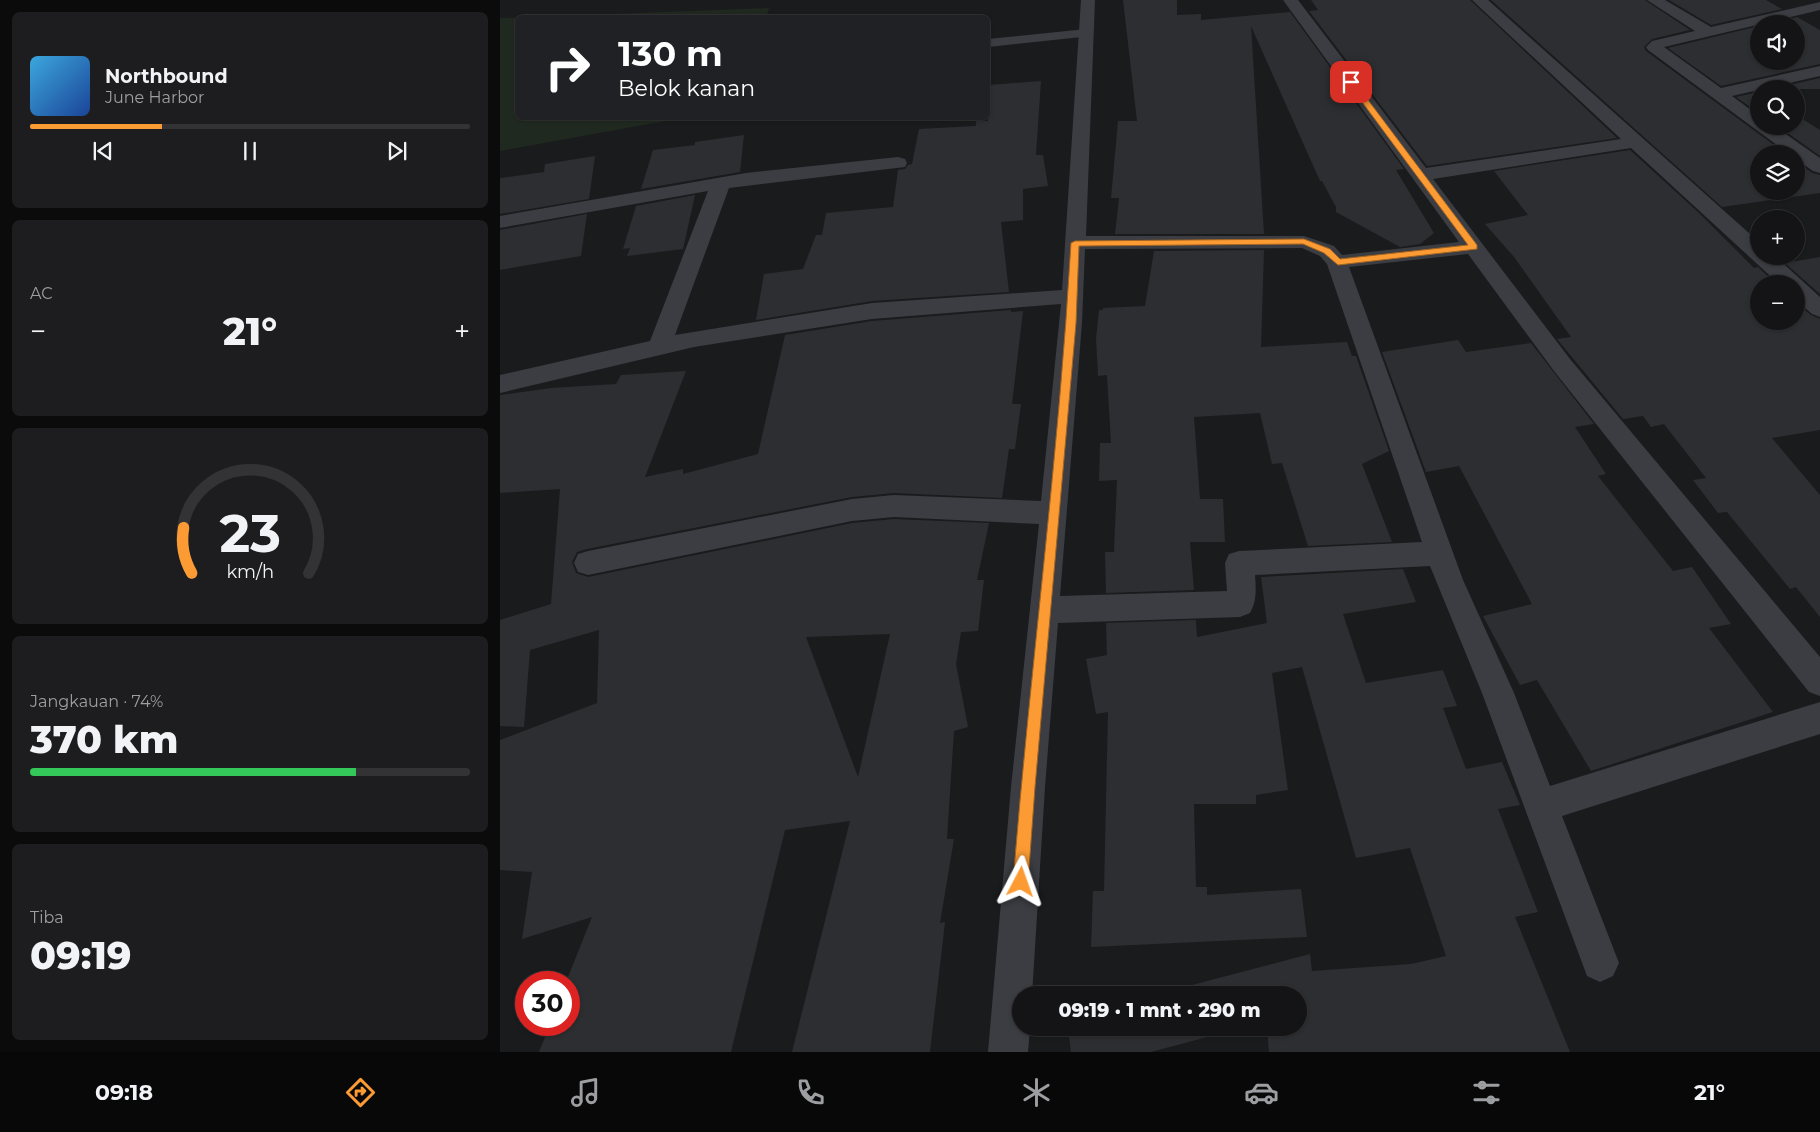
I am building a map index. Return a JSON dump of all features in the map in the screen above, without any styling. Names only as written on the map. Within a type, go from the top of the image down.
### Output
[{"type":"street","points":[[1008,1052],[1028,787],[1073,296],[1088,0]]},
{"type":"street","points":[[1290,0],[1562,365],[1820,681]]},
{"type":"street","points":[[1479,0],[1750,246]]},
{"type":"street","points":[[1654,0],[1709,32]]},
{"type":"street","points":[[1750,118],[1654,47],[1658,44],[1820,6]]},
{"type":"street","points":[[1717,94],[1820,71]]},
{"type":"street","points":[[1775,135],[1820,167]]},
{"type":"street","points":[[1420,175],[1635,142]]},
{"type":"street","points":[[500,222],[721,183],[898,163]]},
{"type":"street","points":[[659,347],[721,183]]},
{"type":"street","points":[[1075,243],[1304,242],[1327,251],[1338,262],[1449,580],[1498,694],[1600,963]]},
{"type":"street","points":[[1338,262],[1474,247]]},
{"type":"street","points":[[1772,265],[1782,275]]},
{"type":"street","points":[[500,384],[694,339],[872,312],[1073,296]]},
{"type":"street","points":[[1805,296],[1820,309]]},
{"type":"street","points":[[588,563],[852,510],[894,506],[1054,513]]},
{"type":"street","points":[[1044,610],[1240,604],[1242,590],[1239,563],[1439,553]]},
{"type":"street","points":[[1540,806],[1820,718]]},
{"type":"lane","points":[[990,44],[1086,33]]},
{"type":"shaded area","points":[[769,8],[767,15],[581,15]]},
{"type":"shaded area","points":[[515,17],[515,120],[671,120],[500,151],[500,18]]},
{"type":"building","points":[[1123,0],[1177,0],[1177,15],[1201,14],[1201,20],[1290,12],[1404,169],[1396,170],[1434,233],[1420,244],[1400,247],[1336,212],[1336,207],[1322,181],[1320,181],[1251,26],[1264,234],[1115,234],[1119,198],[1111,198],[1118,121],[1137,121]]},
{"type":"building","points":[[1311,0],[1470,0],[1617,138],[1427,166],[1309,11],[1318,10]]},
{"type":"building","points":[[1491,0],[1645,0],[1690,30],[1652,39],[1644,47],[1646,51],[1750,128],[1750,135],[1760,135],[1774,145],[1750,145],[1750,200],[1771,200],[1722,207]]},
{"type":"building","points":[[1669,0],[1766,0],[1782,9],[1750,15],[1711,25]]},
{"type":"building","points":[[1805,22],[1820,30],[1820,64],[1805,67]]},
{"type":"building","points":[[1750,28],[1750,70],[1793,70],[1721,86],[1668,48]]},
{"type":"building","points":[[1820,78],[1820,89],[1805,89],[1805,81]]},
{"type":"building","points":[[1041,81],[1036,155],[1043,155],[1048,186],[1023,189],[1023,220],[1001,222],[1009,292],[872,301],[756,320],[764,274],[803,269],[816,235],[822,235],[826,213],[893,207],[898,170],[905,169],[908,165],[912,164],[919,129],[976,126],[976,121],[990,120],[990,85]]},
{"type":"building","points":[[1750,94],[1750,107],[1736,97]]},
{"type":"building","points":[[1805,121],[1820,130],[1820,156],[1791,135],[1805,135]]},
{"type":"building","points":[[744,135],[740,172],[641,189],[653,150],[695,145],[695,142]]},
{"type":"building","points":[[1630,150],[1699,213],[1750,265],[1754,268],[1758,267],[1766,275],[1750,275],[1750,330],[1805,330],[1805,310],[1820,319],[1820,430],[1772,438],[1820,495],[1820,617],[1796,587],[1790,589],[1727,512],[1718,513],[1693,480],[1706,478],[1664,424],[1651,427],[1643,416],[1623,419],[1557,339],[1571,337],[1514,257],[1485,224],[1528,215],[1494,171]]},
{"type":"building","points":[[595,156],[589,199],[500,214],[500,178],[544,172],[545,164]]},
{"type":"building","points":[[1805,168],[1812,173],[1820,175],[1820,193],[1805,195]]},
{"type":"building","points":[[695,195],[683,249],[627,256],[630,248],[623,249],[636,206]]},
{"type":"building","points":[[587,214],[581,256],[500,270],[500,230]]},
{"type":"building","points":[[1264,250],[1261,347],[1347,342],[1352,356],[1356,356],[1389,451],[1362,464],[1392,542],[1308,546],[1282,463],[1272,464],[1260,413],[1194,417],[1200,499],[1223,499],[1225,542],[1190,542],[1194,590],[1106,593],[1105,552],[1114,552],[1117,480],[1099,481],[1100,443],[1111,443],[1107,375],[1098,376],[1096,338],[1099,310],[1103,310],[1103,308],[1145,306],[1154,251]]},
{"type":"building","points":[[1820,257],[1820,294],[1805,281],[1805,275],[1799,275],[1787,265],[1805,265],[1805,260]]},
{"type":"building","points":[[1011,310],[1011,312],[1023,311],[1012,404],[1021,404],[1015,449],[1009,449],[1002,498],[894,493],[852,497],[587,549],[577,552],[572,562],[576,573],[588,577],[852,523],[894,519],[989,523],[977,580],[984,580],[978,631],[961,632],[956,664],[968,727],[954,731],[947,839],[954,839],[940,923],[945,922],[930,1052],[792,1052],[850,821],[785,830],[731,1052],[539,1052],[546,1036],[580,1036],[580,971],[570,971],[592,917],[522,939],[532,872],[500,870],[500,740],[597,703],[599,630],[530,650],[524,727],[500,726],[500,620],[551,604],[560,489],[500,493],[500,395],[551,388],[616,384],[621,375],[686,371],[645,477],[683,469],[683,474],[758,454],[785,335],[872,321]],"holes":[[[890,634],[858,777],[806,637]]]},
{"type":"building","points":[[1458,340],[1466,352],[1531,343],[1594,424],[1575,427],[1606,474],[1598,476],[1673,571],[1692,567],[1731,624],[1709,628],[1773,712],[1591,771],[1537,680],[1520,685],[1483,616],[1532,604],[1459,466],[1426,472],[1382,352]]},
{"type":"building","points":[[1403,569],[1416,602],[1343,614],[1366,683],[1443,670],[1457,706],[1443,708],[1466,769],[1502,762],[1520,805],[1498,809],[1538,912],[1515,917],[1570,1052],[1269,1052],[1268,1036],[1307,1036],[1307,986],[1188,986],[1310,954],[1312,971],[1411,964],[1446,956],[1410,848],[1356,858],[1302,667],[1272,673],[1288,790],[1256,795],[1256,804],[1194,804],[1196,887],[1207,887],[1207,895],[1301,889],[1307,937],[1091,947],[1093,891],[1104,891],[1108,712],[1096,714],[1086,659],[1107,655],[1106,623],[1196,620],[1197,637],[1267,623],[1261,577]]},
{"type":"building","points":[[1069,1036],[1211,1036],[1151,1052],[1071,1052]]},
{"type":"route","points":[[1021,882],[1071,323],[1075,243],[1304,242],[1327,251],[1338,262],[1474,247],[1351,82]]}]
